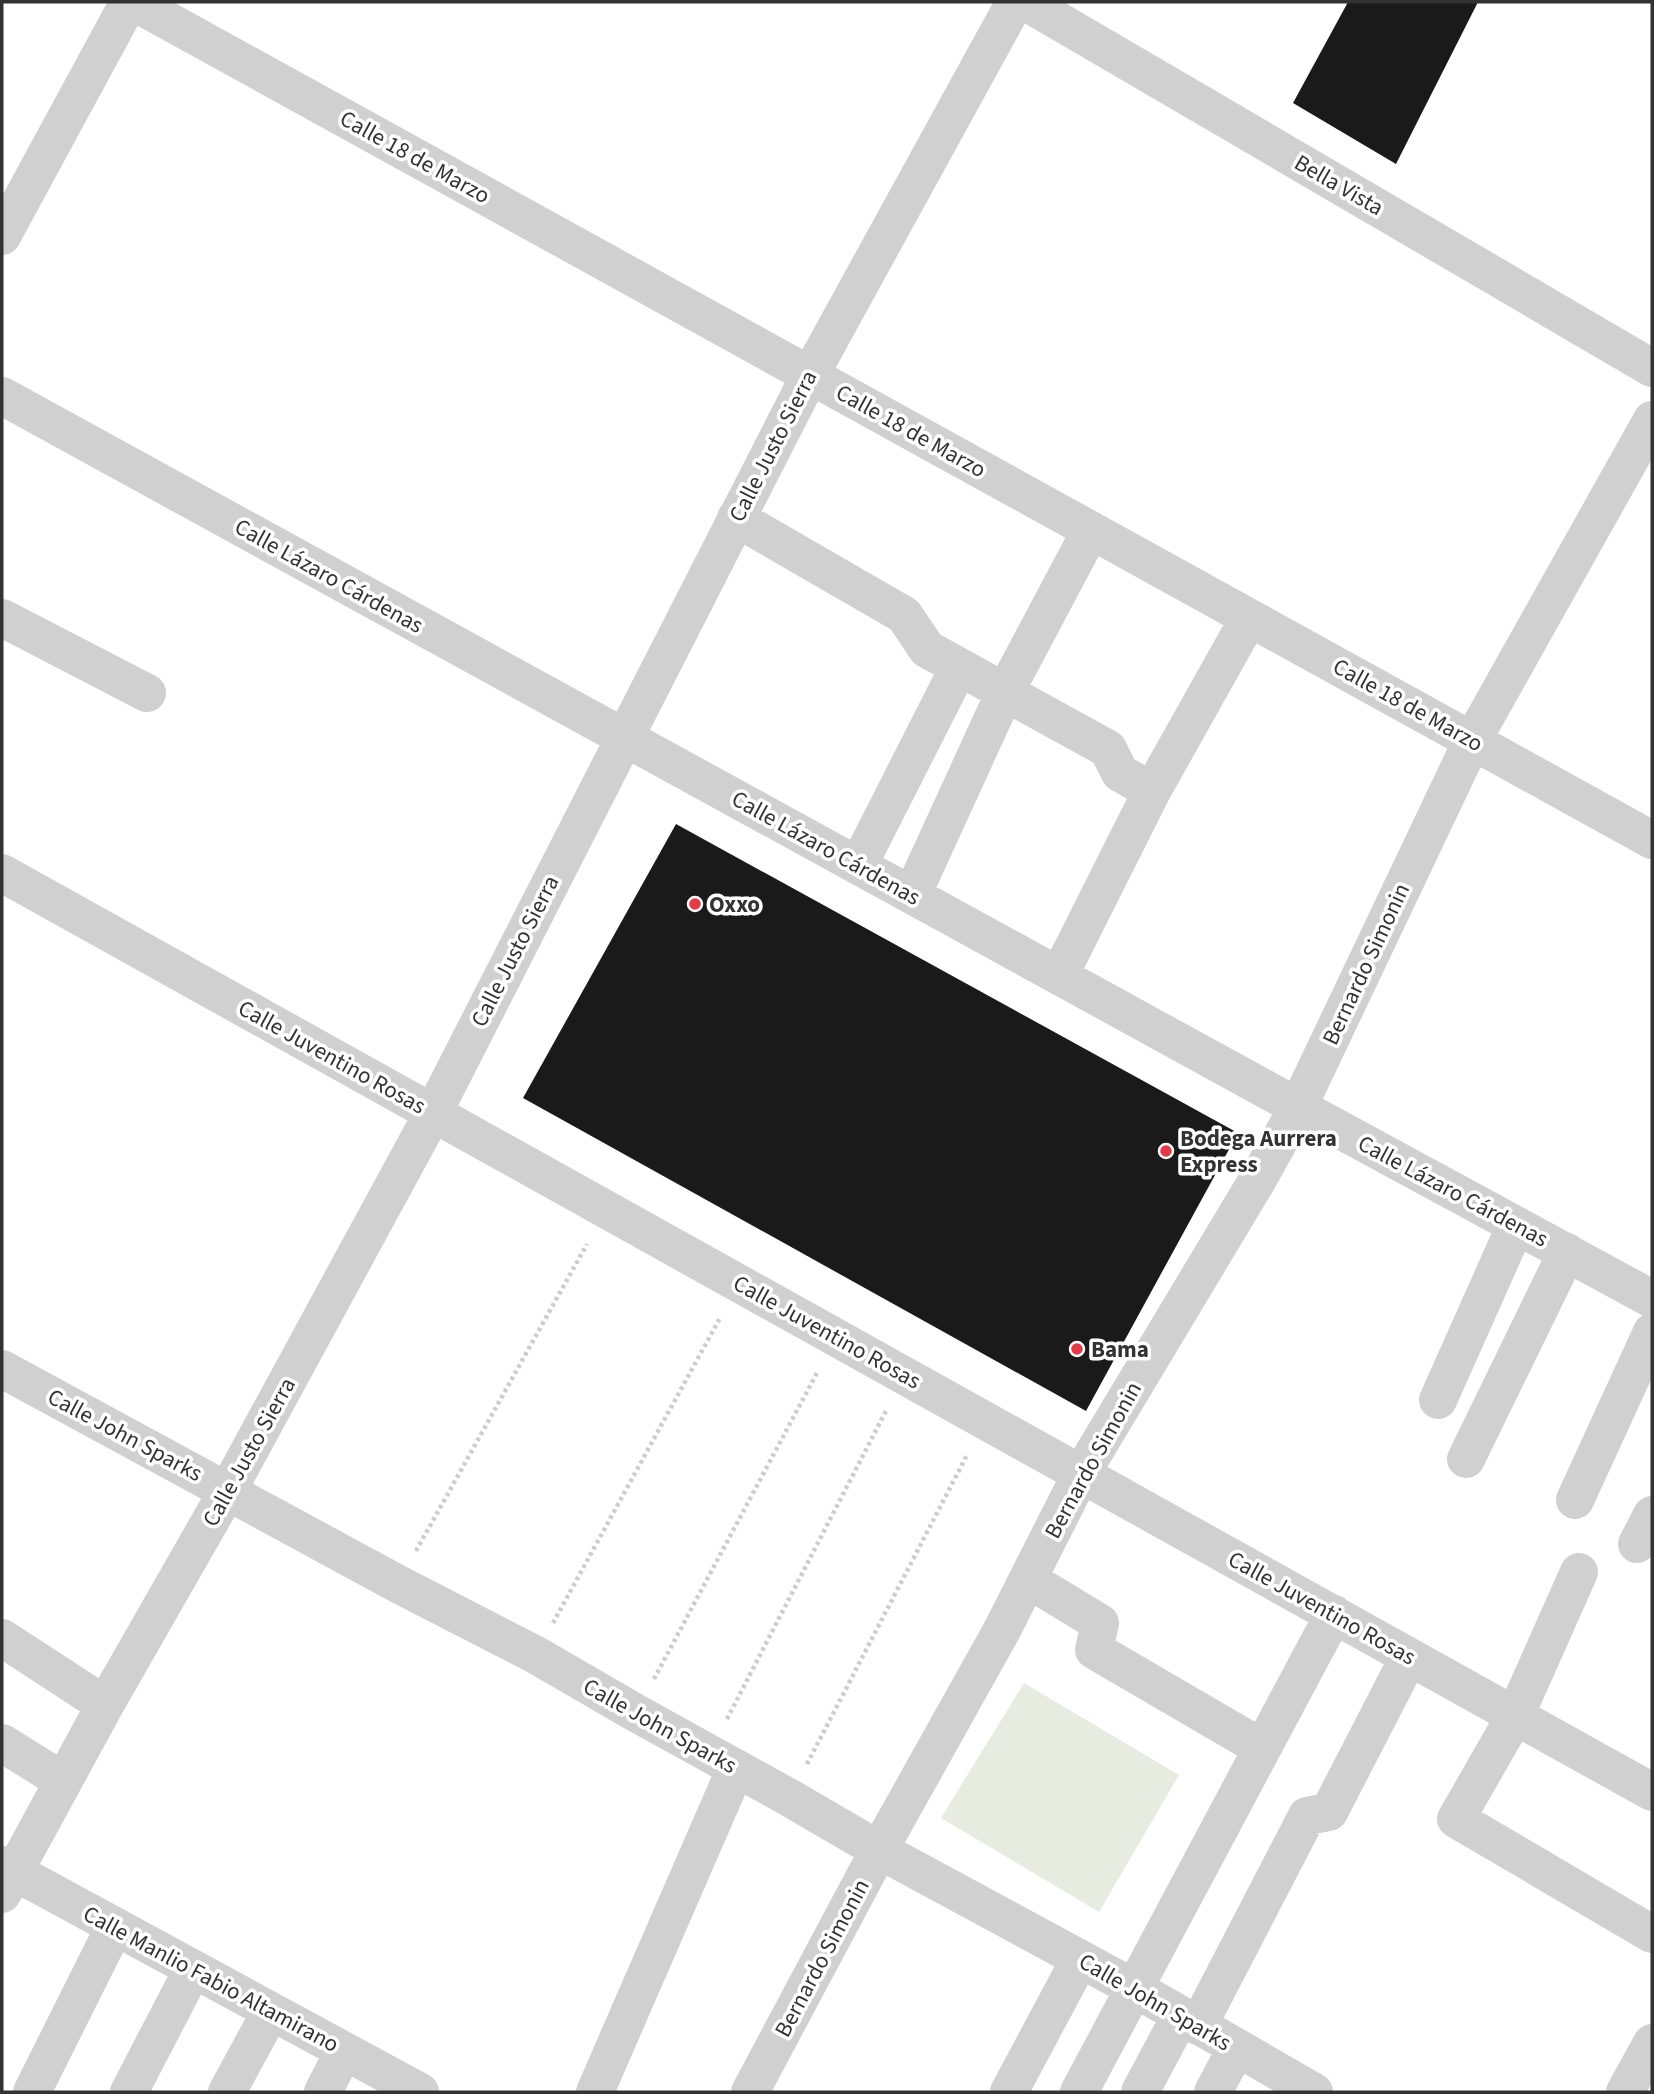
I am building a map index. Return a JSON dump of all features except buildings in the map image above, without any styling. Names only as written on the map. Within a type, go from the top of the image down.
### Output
[{"type":"street","points":[[2,236],[129,2]]},
{"type":"street","name":"Calle 18 de Marzo","points":[[134,2],[1652,840]]},
{"type":"street","name":"Calle Justo Sierra","points":[[6,1877],[228,1490],[433,1113],[810,375],[1015,2]]},
{"type":"street","name":"Bella Vista","points":[[1026,2],[1652,368]]},
{"type":"street","name":"Calle Lázaro Cárdenas","points":[[2,396],[1652,1299]]},
{"type":"street","name":"Bernardo Simonin","points":[[750,2092],[879,1850],[1029,1580],[1081,1474],[1258,1179],[1298,1107],[1472,741],[1652,420]]},
{"type":"street","points":[[736,519],[904,615],[927,649],[1108,749],[1119,773],[1152,791]]},
{"type":"street","points":[[912,895],[1006,692],[1091,530]]},
{"type":"street","points":[[2,618],[147,693]]},
{"type":"street","points":[[1059,976],[1152,791],[1250,618]]},
{"type":"street","points":[[858,866],[959,667]]},
{"type":"street","name":"Calle Juventino Rosas","points":[[2,873],[1652,1792]]},
{"type":"street","points":[[1437,1400],[1517,1225]]},
{"type":"street","points":[[1466,1459],[1567,1252]]},
{"type":"street","points":[[1575,1500],[1652,1332]]},
{"type":"street","name":"Calle John Sparks","points":[[2,1369],[398,1584],[536,1654],[879,1850],[1134,1988],[1314,2092]]},
{"type":"street","points":[[1579,1572],[1516,1716],[1456,1819],[1652,1934]]},
{"type":"street","points":[[1029,1580],[1100,1623],[1094,1650],[1262,1748]]},
{"type":"street","points":[[1079,2092],[1334,1614]]},
{"type":"street","points":[[2,1638],[105,1705]]},
{"type":"street","points":[[1140,2092],[1189,2021],[1307,1816],[1329,1812],[1409,1657]]},
{"type":"street","points":[[2,1743],[63,1781]]},
{"type":"street","points":[[595,2092],[722,1761]]},
{"type":"street","name":"Calle Manlio Fabio Altamirano","points":[[6,1877],[115,1926],[419,2092]]},
{"type":"street","points":[[32,2092],[115,1926]]},
{"type":"street","points":[[1009,2092],[1080,1959]]},
{"type":"street","points":[[130,2092],[193,1969]]},
{"type":"street","points":[[227,2092],[271,2011]]},
{"type":"street","points":[[1625,2092],[1652,2043]]},
{"type":"street","points":[[1213,2092],[1236,2049]]},
{"type":"street","points":[[323,2092],[344,2051]]},
{"type":"path","points":[[398,1584],[606,1209]]},
{"type":"path","points":[[536,1654],[738,1283]]},
{"type":"path","points":[[636,1713],[836,1337]]},
{"type":"path","points":[[722,1761],[905,1375]]},
{"type":"path","points":[[790,1798],[985,1420]]},
{"type":"shaded area","points":[[1024,1683],[1179,1775],[1099,1912],[941,1818]]},
{"type":"place","name":"Oxxo","points":[[695,904]]},
{"type":"place","name":"Bodega Aurrera Express","points":[[1166,1151]]},
{"type":"place","name":"Bama","points":[[1077,1349]]}]
